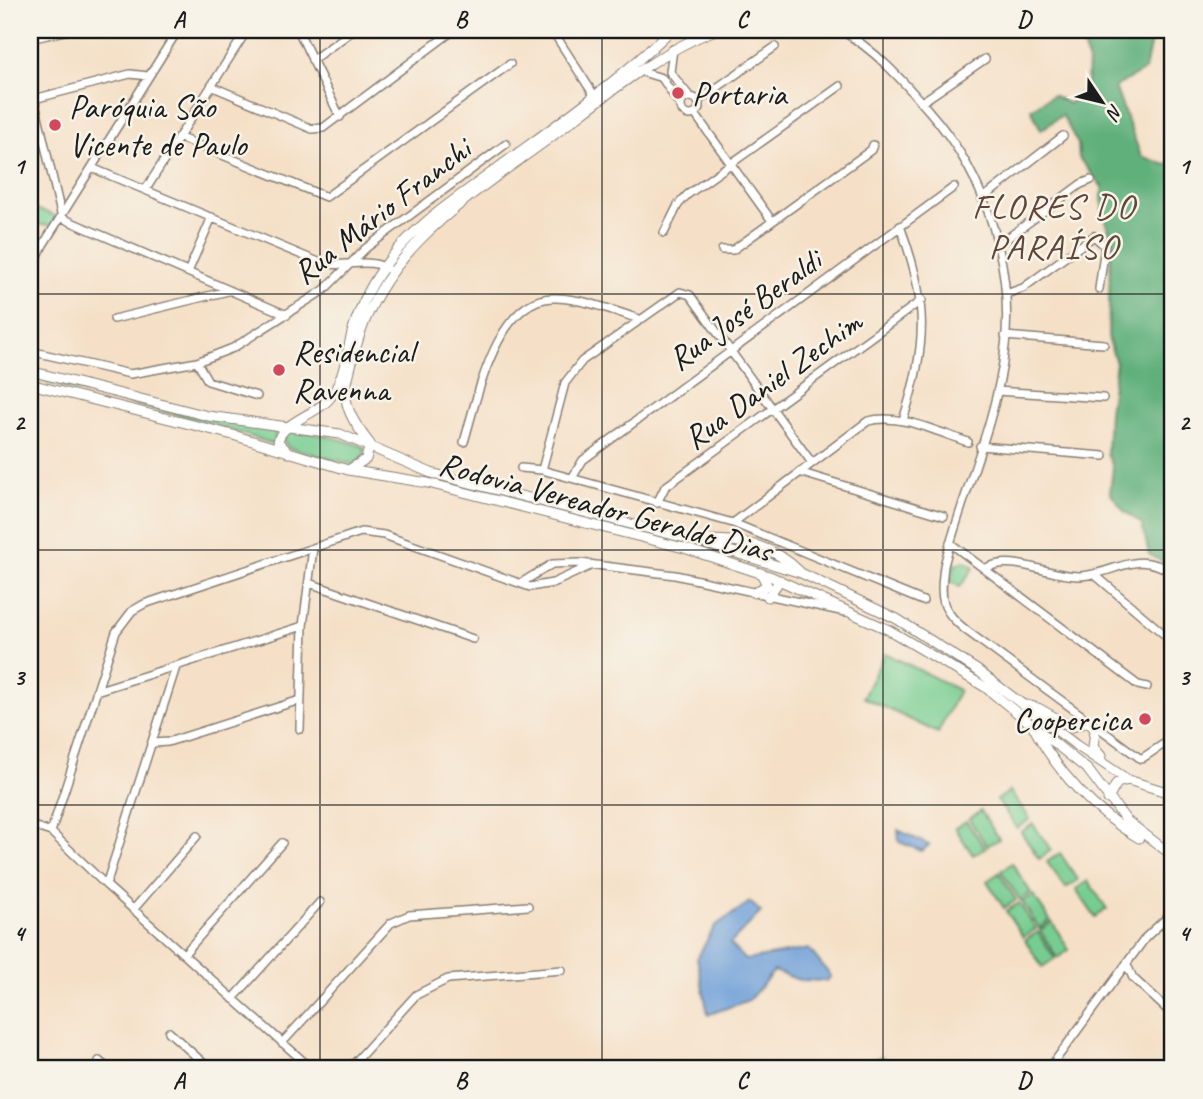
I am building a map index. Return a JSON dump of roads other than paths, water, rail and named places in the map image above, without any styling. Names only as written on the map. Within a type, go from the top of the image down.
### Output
[{"type":"main road","points":[[290,454],[278,442],[278,436],[289,425],[316,412],[337,388],[363,303],[415,231],[631,68],[671,30]]},
{"type":"main road","points":[[348,470],[366,459],[370,444],[350,417],[345,391],[366,315],[388,268],[447,214],[639,71],[710,30]]},
{"type":"main road","name":"Rodovia Vereador Geraldo Dias","points":[[30,371],[208,416],[340,434],[370,444],[431,473],[697,541],[806,575],[897,619],[984,674],[1128,780],[1173,794]]},
{"type":"main road","name":"Rodovia Vereador Geraldo Dias","points":[[30,384],[233,435],[348,470],[428,484],[684,548],[779,580],[897,634],[971,678],[1030,721],[1088,770],[1126,820],[1171,856]]},
{"type":"main road","points":[[261,423],[316,412]]},
{"type":"main road","points":[[697,541],[764,541],[806,575],[804,587],[798,589]]},
{"type":"main road","points":[[754,593],[765,589],[767,585],[761,573]]},
{"type":"main road","points":[[768,597],[779,580]]},
{"type":"main road","points":[[823,601],[834,591],[845,593]]},
{"type":"main road","points":[[1024,705],[1038,708],[1072,727],[1090,724],[1093,747],[1111,768]]},
{"type":"main road","points":[[1030,721],[1050,758],[1074,784],[1122,827],[1155,845]]},
{"type":"main road","points":[[1108,799],[1117,783],[1128,780]]},
{"type":"street","points":[[30,40],[69,30]]},
{"type":"street","points":[[30,273],[92,167],[178,30]]},
{"type":"street","points":[[146,189],[247,30]]},
{"type":"street","points":[[298,30],[340,117]]},
{"type":"street","points":[[312,60],[354,30]]},
{"type":"street","points":[[211,86],[312,129],[323,128],[454,30]]},
{"type":"street","points":[[552,30],[594,95]]},
{"type":"street","points":[[840,30],[876,57],[922,102],[962,155],[982,199],[998,245],[1006,294],[1005,336],[997,391],[950,543],[942,598],[952,619],[1090,724],[1106,732],[1141,759],[1173,738]]},
{"type":"street","points":[[698,102],[775,47]]},
{"type":"street","points":[[662,78],[670,72],[673,49]]},
{"type":"street","points":[[922,102],[985,59]]},
{"type":"street","points":[[178,137],[323,197],[331,196],[510,64]]},
{"type":"street","points":[[639,71],[662,78],[686,115],[695,114],[699,108],[698,102],[690,97],[670,72]]},
{"type":"street","points":[[62,218],[31,98],[130,74],[148,76]]},
{"type":"street","points":[[664,233],[678,205],[840,86]]},
{"type":"street","points":[[681,107],[684,99],[690,97]]},
{"type":"street","points":[[695,114],[772,221]]},
{"type":"street","points":[[982,199],[1063,136]]},
{"type":"street","name":"Rua Mário Franchi","points":[[30,351],[130,374],[197,362],[233,348],[324,290],[366,248],[506,144]]},
{"type":"street","points":[[722,250],[733,250],[871,150],[873,145]]},
{"type":"street","points":[[92,167],[321,263],[335,266],[371,262],[388,268]]},
{"type":"street","points":[[998,245],[1081,184],[1091,180]]},
{"type":"street","name":"Rua José Beraldi","points":[[572,478],[583,460],[954,187]]},
{"type":"street","points":[[188,272],[212,217]]},
{"type":"street","points":[[62,218],[287,315]]},
{"type":"street","points":[[900,226],[919,279],[922,300],[914,385],[903,420]]},
{"type":"street","points":[[1006,294],[1023,288],[1094,236],[1104,246],[1099,289]]},
{"type":"street","points":[[114,319],[229,291]]},
{"type":"street","points":[[542,470],[565,383],[572,372],[671,295],[685,292],[812,463]]},
{"type":"street","points":[[464,442],[498,342],[527,305],[554,297],[604,307],[639,319]]},
{"type":"street","name":"Rua Daniel Zechim","points":[[657,503],[665,487],[922,300]]},
{"type":"street","points":[[1005,336],[1104,344]]},
{"type":"street","points":[[197,362],[208,381],[257,396]]},
{"type":"street","points":[[997,391],[1103,398]]},
{"type":"street","points":[[733,523],[869,421],[881,418],[903,420],[968,442]]},
{"type":"street","points":[[980,446],[1104,456]]},
{"type":"street","points":[[521,468],[542,470],[733,523],[764,541],[782,541],[923,601]]},
{"type":"street","points":[[799,472],[943,516]]},
{"type":"street","points":[[51,832],[116,632],[132,611],[144,604],[360,532],[372,532],[530,587],[561,579],[590,566]]},
{"type":"street","points":[[778,552],[782,541]]},
{"type":"street","points":[[950,543],[1138,685],[1147,687]]},
{"type":"street","points":[[300,729],[303,626],[313,548]]},
{"type":"street","points":[[986,568],[1010,563],[1053,575],[1094,574],[1125,563],[1143,561],[1173,573]]},
{"type":"street","points":[[521,583],[552,564],[590,566],[675,575],[852,613]]},
{"type":"street","points":[[552,564],[561,579]]},
{"type":"street","points":[[1094,574],[1173,642]]},
{"type":"street","points":[[309,583],[472,639]]},
{"type":"street","points":[[96,691],[303,626]]},
{"type":"street","points":[[106,886],[154,743],[176,667]]},
{"type":"street","points":[[154,743],[168,742],[300,700]]},
{"type":"street","points":[[30,825],[51,832],[106,886],[312,1069]]},
{"type":"street","points":[[133,910],[197,836]]},
{"type":"street","points":[[184,954],[282,843]]},
{"type":"street","points":[[233,999],[320,902]]},
{"type":"street","points":[[282,1043],[391,923],[409,915],[528,906]]},
{"type":"street","points":[[1049,1069],[1146,937],[1173,912]]},
{"type":"street","points":[[1127,965],[1133,978],[1173,1014]]},
{"type":"street","points":[[349,1069],[416,995],[448,979],[562,971]]},
{"type":"street","points":[[169,1032],[210,1069]]},
{"type":"street","points":[[99,1061],[109,1069]]},
{"type":"water","points":[[898,830],[929,845],[922,851],[899,842]]},
{"type":"water","points":[[750,902],[761,912],[730,944],[745,960],[809,949],[831,976],[827,981],[799,980],[774,971],[749,1000],[708,1015],[697,958],[715,926]]},
{"type":"place","name":"Portaria","points":[[678,93]]},
{"type":"place","name":"Paróquia São Vicente de Paulo","points":[[55,125]]},
{"type":"place","name":"Residencial Ravenna","points":[[279,370]]},
{"type":"place","name":"Coopercica","points":[[1145,719]]},
{"type":"district","name":"FLORES DO PARAÍSO","points":[[1054,226]]}]
